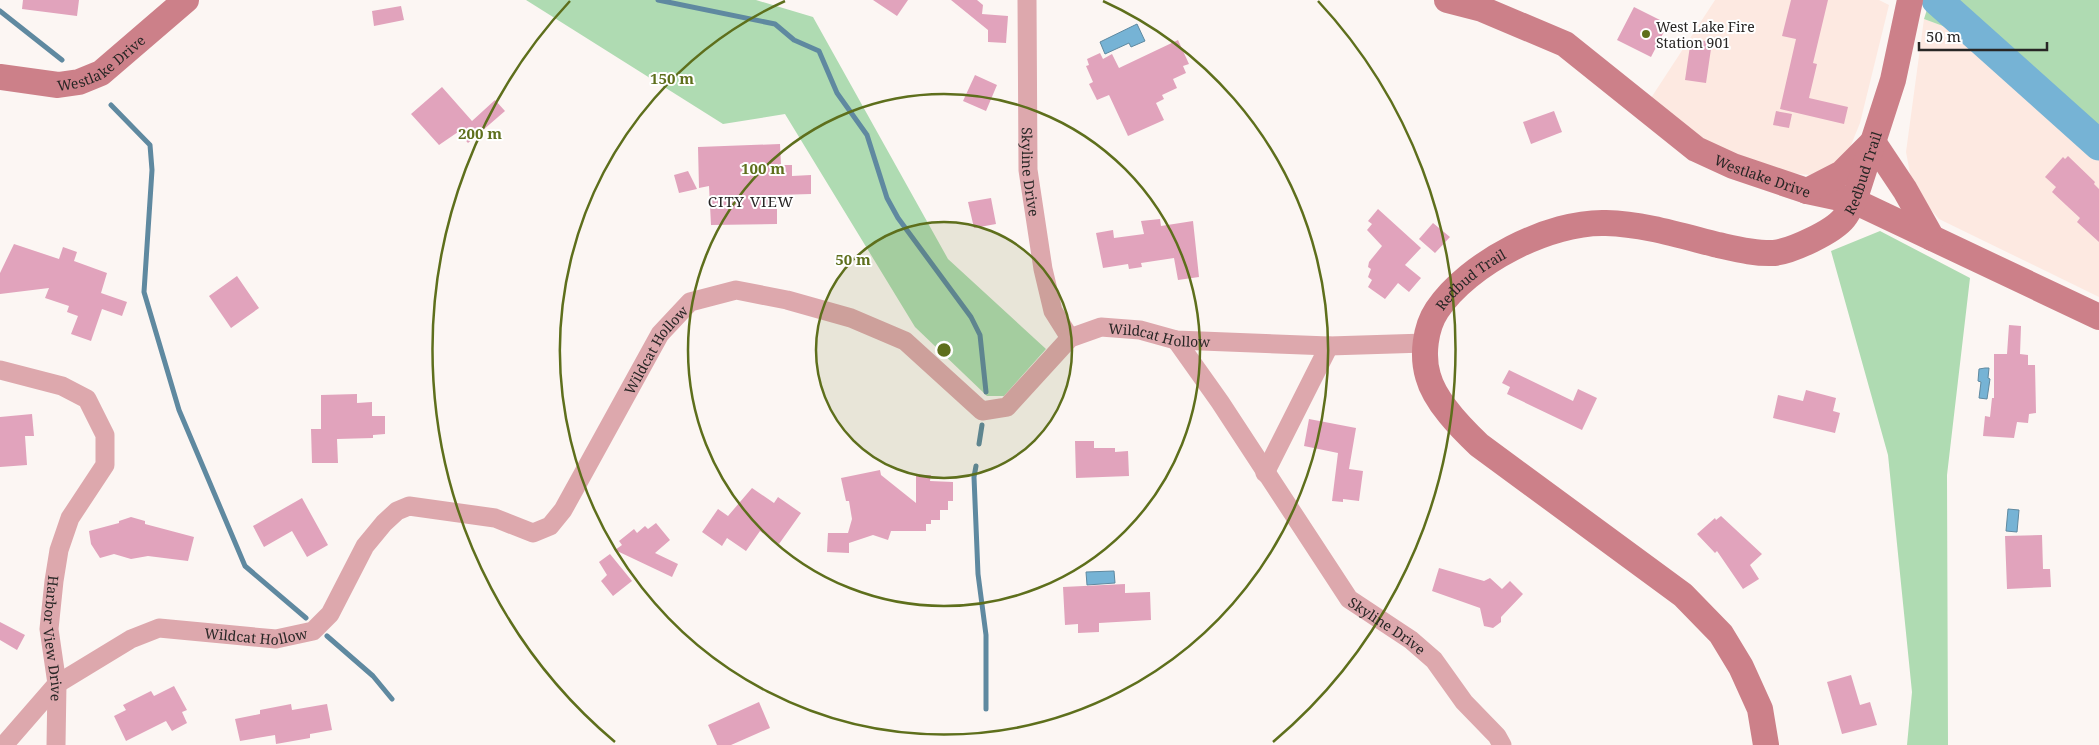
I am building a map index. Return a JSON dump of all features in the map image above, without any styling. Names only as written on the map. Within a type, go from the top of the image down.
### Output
[{"type":"street","name":"Westlake Drive","points":[[0,77],[58,85],[78,82],[100,73],[186,0]]},
{"type":"street","name":"Skyline Drive","points":[[1027,0],[1028,170],[1042,269],[1053,310],[1070,338]]},
{"type":"street","name":"Westlake Drive","points":[[1447,0],[1482,9],[1565,44],[1696,149],[1733,166],[1807,191],[1854,201],[2099,317]]},
{"type":"street","name":"Redbud Trail","points":[[1766,745],[1760,709],[1741,667],[1720,634],[1682,596],[1479,445],[1458,425],[1451,418],[1428,377],[1425,343],[1436,311],[1456,288],[1508,249],[1534,238],[1568,228],[1605,223],[1642,227],[1746,251],[1773,253],[1791,249],[1844,219],[1854,201],[1893,80],[1910,0]]},
{"type":"street","points":[[1807,191],[1842,173],[1873,142],[1905,190],[1932,238]]},
{"type":"street","name":"Wildcat Hollow","points":[[4,745],[57,684],[130,639],[159,628],[276,639],[313,631],[330,614],[365,546],[384,523],[398,512],[410,506],[495,518],[533,532],[550,526],[563,510],[660,334],[690,302],[736,290],[787,300],[851,318],[905,341],[982,411],[1007,407],[1070,338],[1101,327],[1140,330],[1176,340],[1329,346],[1425,343]]},
{"type":"street","name":"Skyline Drive","points":[[1176,340],[1220,402],[1348,599],[1411,640],[1434,660],[1464,702],[1497,736],[1502,745]]},
{"type":"street","points":[[1265,473],[1329,346]]},
{"type":"street","name":"Harbor View Drive","points":[[0,370],[62,386],[87,400],[105,435],[105,466],[70,518],[60,550],[49,629],[57,684],[56,745]]},
{"type":"shaded area","points":[[1715,0],[1879,0],[1889,5],[1860,123],[1849,150],[1830,167],[1809,175],[1770,171],[1702,138],[1649,101]]},
{"type":"shaded area","points":[[1924,19],[1951,29],[2099,158],[2099,297],[1939,219],[1913,189],[1906,152]]},
{"type":"green space","points":[[526,0],[756,0],[813,17],[948,259],[1046,349],[1004,396],[987,396],[915,327],[785,114],[723,124]]},
{"type":"green space","points":[[1930,0],[2099,0],[2099,158],[1951,29],[1924,19]]},
{"type":"green space","points":[[1880,231],[1970,278],[1947,475],[1948,745],[1907,745],[1912,692],[1888,455],[1831,251]]},
{"type":"water","points":[[1137,24],[1145,41],[1131,47],[1129,43],[1105,54],[1100,42]]},
{"type":"water","points":[[1989,368],[1988,378],[1990,379],[1987,399],[1979,398],[1981,382],[1978,381],[1979,369]]},
{"type":"water","points":[[2008,509],[2019,510],[2017,532],[2006,531]]},
{"type":"water","points":[[1114,571],[1115,583],[1087,585],[1086,572]]},
{"type":"building","points":[[23,0],[79,0],[77,16],[22,9]]},
{"type":"building","points":[[873,0],[908,0],[897,16]]},
{"type":"building","points":[[951,0],[977,0],[983,5],[982,14],[1008,16],[1006,43],[988,42],[988,30]]},
{"type":"building","points":[[1791,0],[1828,0],[1813,63],[1817,64],[1809,98],[1848,107],[1844,124],[1780,109],[1796,39],[1782,36]]},
{"type":"building","points":[[401,6],[404,20],[374,26],[372,11]]},
{"type":"building","points":[[1634,7],[1668,24],[1651,57],[1617,40]]},
{"type":"building","points":[[1691,39],[1712,42],[1706,83],[1685,80]]},
{"type":"building","points":[[1178,40],[1189,64],[1183,66],[1186,73],[1173,79],[1177,88],[1162,95],[1164,99],[1156,103],[1164,120],[1128,136],[1109,95],[1097,100],[1089,84],[1093,82],[1086,66],[1089,65],[1087,59],[1100,53],[1103,59],[1112,54],[1119,68]]},
{"type":"building","points":[[975,75],[997,85],[986,111],[963,101]]},
{"type":"building","points":[[442,87],[472,121],[495,100],[505,111],[468,143],[458,132],[439,145],[411,114]]},
{"type":"building","points":[[1554,111],[1562,132],[1531,144],[1523,122]]},
{"type":"building","points":[[1776,111],[1792,114],[1789,128],[1773,125]]},
{"type":"building","points":[[780,144],[781,165],[792,165],[792,176],[811,175],[811,194],[777,195],[777,224],[711,225],[709,186],[699,188],[698,147]]},
{"type":"building","points":[[2068,156],[2095,182],[2094,184],[2099,189],[2099,242],[2077,222],[2080,218],[2052,192],[2056,187],[2045,177],[2063,157],[2065,159]]},
{"type":"building","points":[[688,171],[697,189],[679,193],[674,175]]},
{"type":"building","points":[[991,198],[996,224],[974,228],[968,202]]},
{"type":"building","points":[[1378,209],[1421,248],[1405,265],[1421,278],[1409,292],[1398,283],[1385,299],[1368,287],[1372,280],[1368,277],[1371,269],[1368,267],[1369,262],[1382,246],[1367,230],[1372,224],[1368,221]]},
{"type":"building","points":[[1160,219],[1161,226],[1193,221],[1199,277],[1178,280],[1174,258],[1141,263],[1142,267],[1129,269],[1128,264],[1103,268],[1096,233],[1113,230],[1114,238],[1144,234],[1141,221]]},
{"type":"building","points":[[1433,223],[1450,237],[1435,253],[1419,239]]},
{"type":"building","points":[[14,244],[59,259],[63,247],[77,252],[74,261],[107,273],[101,293],[127,302],[122,316],[102,309],[91,341],[71,334],[78,316],[67,312],[69,306],[45,298],[49,288],[0,294],[0,273]]},
{"type":"building","points":[[237,276],[259,308],[231,328],[209,296]]},
{"type":"building","points":[[2009,325],[2021,326],[2020,354],[2028,355],[2028,365],[2035,365],[2036,413],[2029,414],[2028,423],[2017,422],[2014,438],[1983,436],[1985,416],[1990,417],[1992,398],[1994,398],[1994,354],[2007,354]]},
{"type":"building","points":[[1509,370],[1573,401],[1578,389],[1597,398],[1582,430],[1507,394],[1510,387],[1502,383]]},
{"type":"building","points":[[1806,390],[1836,398],[1833,411],[1840,413],[1835,433],[1773,418],[1778,395],[1803,401]]},
{"type":"building","points":[[357,394],[357,403],[372,402],[372,416],[385,416],[385,434],[373,435],[373,438],[337,439],[338,463],[312,463],[311,429],[321,429],[321,395]]},
{"type":"building","points":[[32,414],[34,436],[25,436],[27,465],[0,467],[0,417]]},
{"type":"building","points":[[1309,419],[1356,428],[1349,469],[1363,471],[1359,501],[1343,499],[1343,502],[1332,501],[1338,453],[1304,446]]},
{"type":"building","points":[[1075,441],[1094,441],[1094,448],[1115,448],[1115,452],[1128,451],[1129,476],[1076,478]]},
{"type":"building","points":[[880,470],[881,475],[916,503],[916,475],[931,475],[930,481],[953,482],[953,501],[948,501],[948,510],[940,510],[940,520],[931,520],[931,524],[926,524],[926,531],[891,531],[888,540],[873,535],[849,543],[849,553],[827,552],[828,533],[848,533],[852,519],[849,501],[846,501],[841,478]]},
{"type":"building","points":[[752,488],[774,503],[778,497],[801,513],[779,544],[760,531],[746,551],[727,538],[722,546],[702,532],[718,509],[728,516]]},
{"type":"building","points":[[302,498],[328,545],[307,557],[292,531],[264,547],[253,526]]},
{"type":"building","points":[[1721,516],[1762,554],[1750,565],[1759,579],[1743,589],[1717,551],[1715,553],[1697,534],[1715,518],[1716,520]]},
{"type":"building","points":[[131,517],[145,521],[145,524],[194,537],[188,561],[148,556],[131,559],[114,554],[100,558],[91,544],[89,531],[119,523],[119,521]]},
{"type":"building","points":[[656,523],[670,540],[655,553],[678,564],[672,577],[615,550],[622,545],[619,541],[634,529],[637,533],[645,526],[648,529]]},
{"type":"building","points":[[2042,535],[2043,569],[2050,569],[2051,587],[2007,589],[2005,536]]},
{"type":"building","points":[[610,554],[632,581],[613,596],[601,581],[607,575],[599,562]]},
{"type":"building","points":[[1439,568],[1484,581],[1490,578],[1502,589],[1510,581],[1523,594],[1501,617],[1501,622],[1493,628],[1484,626],[1480,608],[1432,591]]},
{"type":"building","points":[[1125,584],[1125,593],[1150,592],[1151,620],[1099,623],[1099,632],[1078,633],[1078,624],[1065,625],[1063,587]]},
{"type":"building","points":[[0,622],[25,635],[17,650],[0,640]]},
{"type":"building","points":[[1851,675],[1860,705],[1870,702],[1877,725],[1842,734],[1827,682]]},
{"type":"building","points":[[174,686],[187,710],[182,712],[187,723],[172,731],[166,721],[126,741],[114,716],[126,710],[123,705],[151,691],[154,696]]},
{"type":"building","points":[[759,702],[770,728],[731,745],[717,745],[708,725]]},
{"type":"building","points":[[291,704],[292,710],[327,704],[332,730],[310,734],[310,738],[276,744],[275,735],[240,741],[235,719],[260,714],[260,710]]},
{"type":"waterway","points":[[658,0],[775,24],[794,40],[819,51],[837,93],[867,135],[887,198],[898,218],[971,317],[980,335],[986,392]]},
{"type":"waterway","points":[[1937,0],[2099,145]]},
{"type":"waterway","points":[[0,11],[62,60]]},
{"type":"waterway","points":[[111,105],[150,145],[152,170],[144,292],[179,410],[245,566],[306,618]]},
{"type":"waterway","points":[[979,444],[982,425]]},
{"type":"waterway","points":[[976,466],[974,477],[978,574],[986,635],[986,709]]},
{"type":"waterway","points":[[327,636],[373,676],[392,699]]},
{"type":"place","name":"West Lake Fire Station 901","points":[[1646,34]]},
{"type":"district","name":"CITY VIEW","points":[[751,201]]}]
